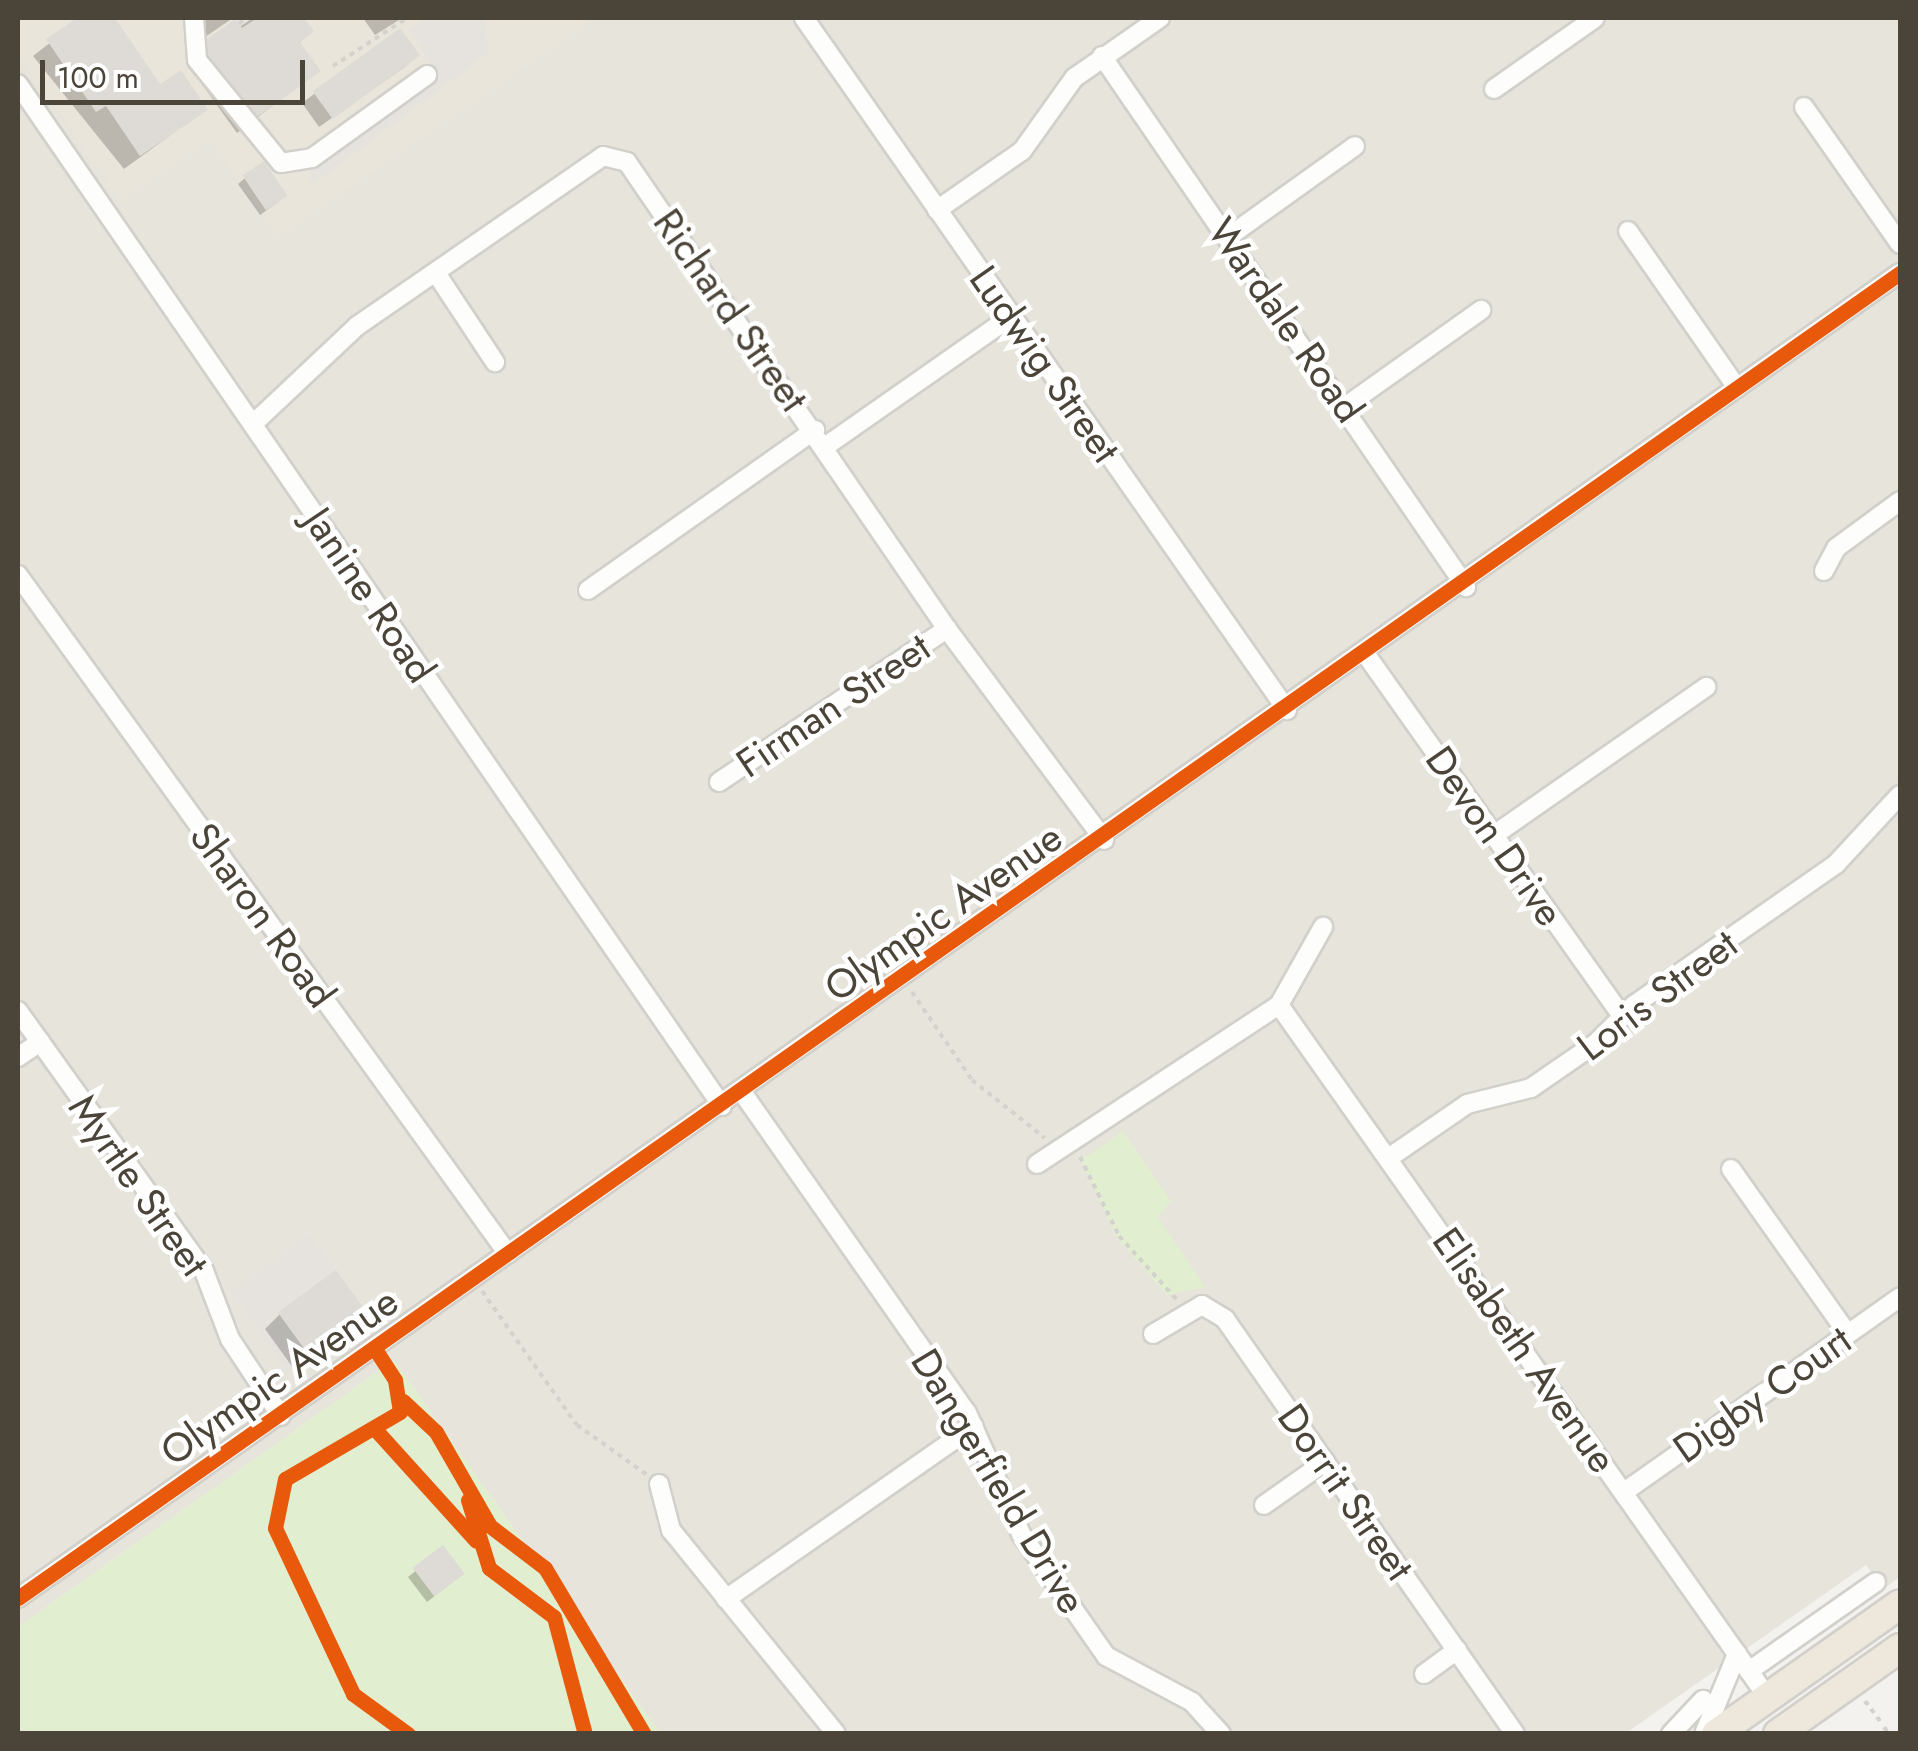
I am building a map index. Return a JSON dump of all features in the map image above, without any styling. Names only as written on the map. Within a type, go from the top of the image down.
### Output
[{"type":"highway","points":[[1716,1734],[1900,1604]]},
{"type":"highway","points":[[1768,1698],[1783,1730],[1900,1648]]},
{"type":"street","points":[[194,18],[197,60],[281,162],[312,158],[428,75]]},
{"type":"street","name":"Ludwig Street","points":[[804,18],[1288,710]]},
{"type":"street","points":[[937,210],[1022,150],[1074,78],[1160,18]]},
{"type":"street","points":[[1494,89],[1596,18]]},
{"type":"street","name":"Wardale Road","points":[[1102,56],[1346,406],[1466,587]]},
{"type":"street","name":"Janine Road","points":[[18,84],[722,1106]]},
{"type":"street","points":[[1804,107],[1900,244]]},
{"type":"street","points":[[1228,236],[1355,146]]},
{"type":"street","name":"Richard Street","points":[[253,424],[357,326],[603,156],[627,162],[826,446],[947,629],[1104,840]]},
{"type":"street","points":[[1628,231],[1738,388]]},
{"type":"street","points":[[436,272],[496,362]]},
{"type":"street","name":"Olympic Avenue","points":[[18,1598],[1466,587],[1900,274]]},
{"type":"street","points":[[1346,406],[1481,310]]},
{"type":"street","points":[[826,446],[1012,316]]},
{"type":"street","points":[[588,590],[815,430]]},
{"type":"street","points":[[1824,571],[1836,548],[1900,501]]},
{"type":"street","name":"Sharon Road","points":[[18,575],[508,1254]]},
{"type":"street","name":"Firman Street","points":[[719,782],[947,629]]},
{"type":"street","name":"Devon Drive","points":[[1367,656],[1622,1016]]},
{"type":"street","points":[[1494,835],[1706,687]]},
{"type":"street","name":"Loris Street","points":[[1390,1157],[1467,1104],[1531,1088],[1622,1016],[1836,864],[1900,795]]},
{"type":"street","points":[[1037,1164],[1279,1004],[1323,926]]},
{"type":"street","name":"Elisabeth Avenue","points":[[1279,1004],[1768,1698]]},
{"type":"street","name":"Myrtle Street","points":[[18,1011],[204,1271],[230,1339],[281,1416]]},
{"type":"street","points":[[18,1058],[40,1042]]},
{"type":"street","name":"Dangerfield Drive","points":[[742,1092],[974,1426],[1021,1534],[1106,1656],[1198,1706],[1221,1734]]},
{"type":"street","points":[[1731,1168],[1846,1333]]},
{"type":"street","name":"Digby Court","points":[[1624,1492],[1900,1297]]},
{"type":"street","name":"Dorrit Street","points":[[1188,1311],[1210,1306],[1225,1320],[1515,1734]]},
{"type":"street","points":[[1154,1334],[1188,1311]]},
{"type":"street","points":[[726,1599],[974,1426]]},
{"type":"street","points":[[1264,1505],[1325,1462]]},
{"type":"street","points":[[659,1484],[664,1520],[836,1734]]},
{"type":"street","points":[[1749,1671],[1876,1582]]},
{"type":"street","points":[[1424,1674],[1457,1650]]},
{"type":"street","points":[[1704,1734],[1737,1654]]},
{"type":"street","points":[[1671,1734],[1703,1700]]},
{"type":"path","points":[[239,24],[245,18]]},
{"type":"path","points":[[333,66],[408,18]]},
{"type":"path","points":[[904,980],[972,1080],[1075,1162],[1083,1156],[1119,1236],[1188,1311]]},
{"type":"path","points":[[474,1279],[577,1425],[659,1484]]},
{"type":"path","points":[[1864,1698],[1880,1721]]},
{"type":"path","points":[[1884,1727],[1889,1734]]},
{"type":"shaded area","points":[[18,18],[1900,18],[1900,1577],[1883,1589],[1866,1565],[1626,1733],[660,1733],[393,1361],[18,1627]]},
{"type":"shaded area","points":[[18,18],[596,18],[278,237],[210,139],[121,201],[18,53]]},
{"type":"shaded area","points":[[427,18],[485,18],[489,53],[312,185],[305,154],[431,65],[409,29]]},
{"type":"shaded area","points":[[310,1234],[336,1270],[266,1321],[298,1366],[288,1373],[232,1291]]},
{"type":"green space","points":[[1123,1131],[1171,1201],[1158,1217],[1205,1287],[1167,1295],[1116,1237],[1081,1160]]},
{"type":"green space","points":[[394,1360],[660,1733],[18,1733],[18,1627]]},
{"type":"building","points":[[77,18],[115,18],[160,84],[181,70],[208,110],[140,156],[106,106],[96,112],[46,39]]},
{"type":"building","points":[[257,18],[304,18],[314,31],[300,42],[321,71],[253,120],[199,45],[235,19],[242,28]]},
{"type":"building","points":[[400,28],[420,56],[333,119],[313,91]]},
{"type":"building","points":[[264,161],[287,196],[266,210],[242,176]]},
{"type":"building","points":[[336,1270],[370,1317],[312,1359],[278,1312]]},
{"type":"building","points":[[443,1545],[465,1574],[434,1597],[413,1568]]},
{"type":"cycle path","points":[[18,1598],[1900,273]]},
{"type":"cycle path","points":[[375,1349],[395,1380],[400,1412],[285,1479],[275,1528],[353,1694],[408,1734]]},
{"type":"cycle path","points":[[403,1401],[436,1432],[490,1526],[545,1568],[644,1734]]},
{"type":"cycle path","points":[[374,1428],[476,1541]]},
{"type":"cycle path","points":[[468,1500],[489,1568],[554,1617],[585,1734]]}]
